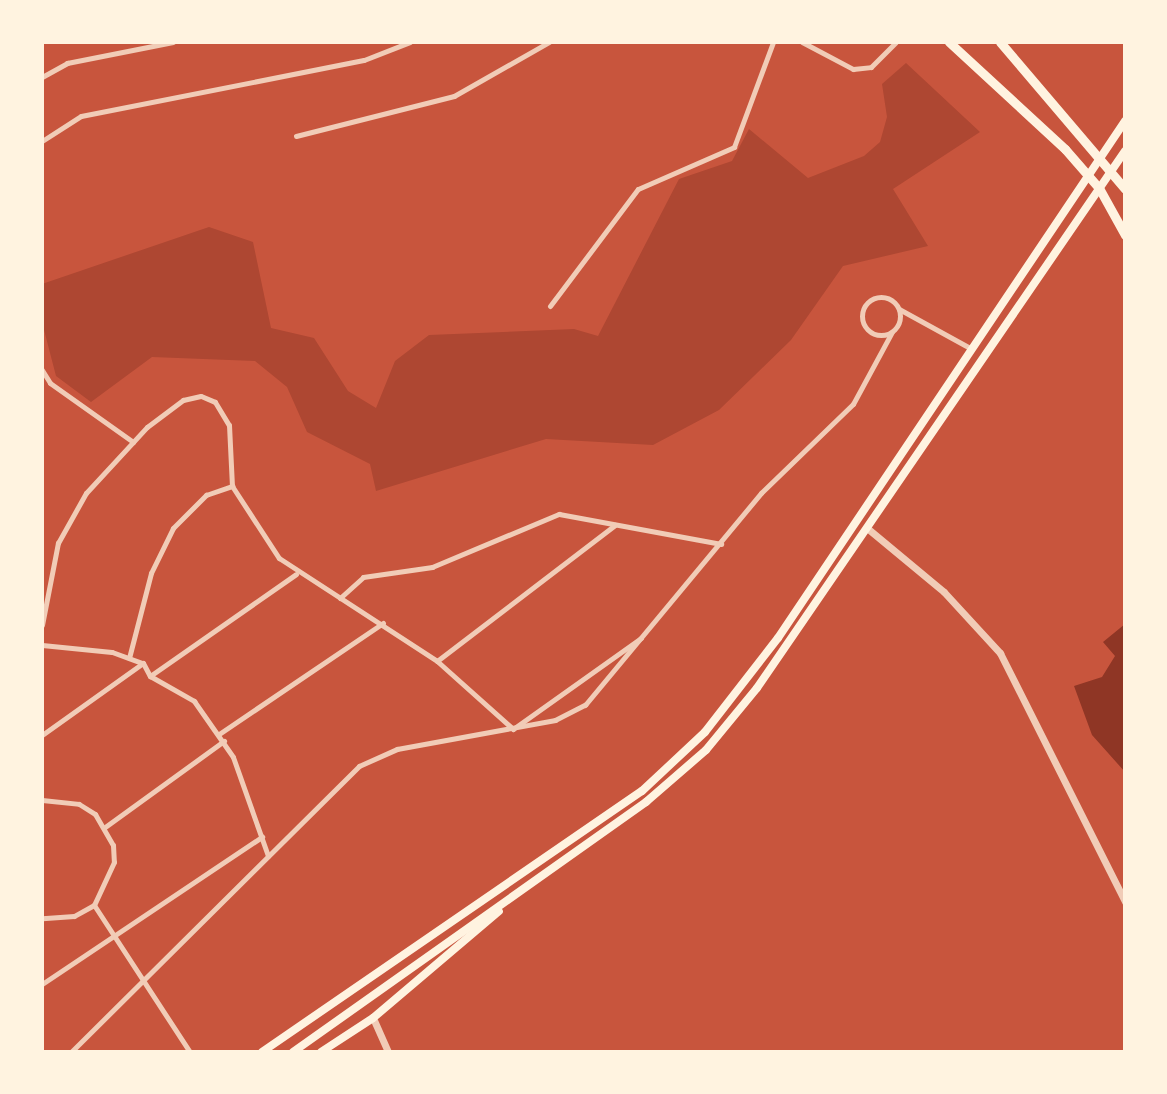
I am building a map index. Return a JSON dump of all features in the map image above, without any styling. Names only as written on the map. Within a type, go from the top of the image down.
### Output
[{"type":"main road","points":[[949,42],[1005,88],[1088,174],[1125,234]]},
{"type":"main road","points":[[1000,42],[1101,155],[1125,189]]},
{"type":"main road","points":[[262,1052],[642,791],[683,755],[768,651],[1125,121]]},
{"type":"main road","points":[[293,1052],[656,794],[706,750],[757,688],[1125,151]]},
{"type":"main road","points":[[321,1052],[373,1018],[535,880]]},
{"type":"street","points":[[42,77],[67,63],[152,44],[173,42]]},
{"type":"street","points":[[42,141],[81,116],[364,60],[410,42]]},
{"type":"street","points":[[296,136],[454,96],[549,42]]},
{"type":"street","points":[[550,306],[638,189],[734,146],[773,42]]},
{"type":"street","points":[[802,42],[835,65],[870,67],[896,42]]},
{"type":"street","points":[[892,332],[868,332],[863,308],[878,297],[970,348]]},
{"type":"street","points":[[71,1052],[268,856],[337,782],[366,762],[409,746],[513,729],[566,717],[585,705],[647,634],[761,493],[853,404],[892,332],[899,309]]},
{"type":"street","points":[[42,370],[50,383],[133,442]]},
{"type":"street","points":[[42,625],[58,543],[86,493],[133,442],[183,400],[201,396],[215,402],[229,425],[232,486],[268,547],[296,574],[383,624],[437,661],[513,729]]},
{"type":"street","points":[[129,658],[151,573],[173,528],[206,495],[232,486]]},
{"type":"street","points":[[340,598],[363,577],[432,566],[551,515],[721,544]]},
{"type":"street","points":[[437,661],[615,525]]},
{"type":"street","points":[[867,528],[944,592],[1000,653],[1125,902]]},
{"type":"street","points":[[150,676],[296,574]]},
{"type":"street","points":[[219,734],[383,624]]},
{"type":"street","points":[[513,729],[647,634]]},
{"type":"street","points":[[42,645],[129,658],[143,663],[150,676],[194,701],[224,741],[268,856]]},
{"type":"street","points":[[42,735],[143,663]]},
{"type":"street","points":[[106,827],[224,741]]},
{"type":"street","points":[[42,800],[79,804],[106,827],[114,862],[93,905],[75,916],[42,918]]},
{"type":"street","points":[[42,984],[262,837]]},
{"type":"street","points":[[93,905],[190,1052]]},
{"type":"street","points":[[373,1018],[388,1052]]},
{"type":"shaded area","points":[[906,63],[980,132],[893,189],[928,246],[843,266],[791,340],[719,410],[653,445],[546,439],[376,491],[370,464],[307,432],[287,387],[255,361],[152,357],[91,402],[56,376],[42,322],[42,284],[209,227],[253,242],[271,328],[314,338],[348,391],[376,408],[395,361],[429,335],[574,329],[598,336],[679,179],[732,161],[749,129],[808,178],[864,156],[880,142],[887,117],[882,84]]},
{"type":"shaded area","points":[[1125,624],[1125,772],[1092,735],[1074,686],[1102,677],[1115,656],[1103,642]]}]
